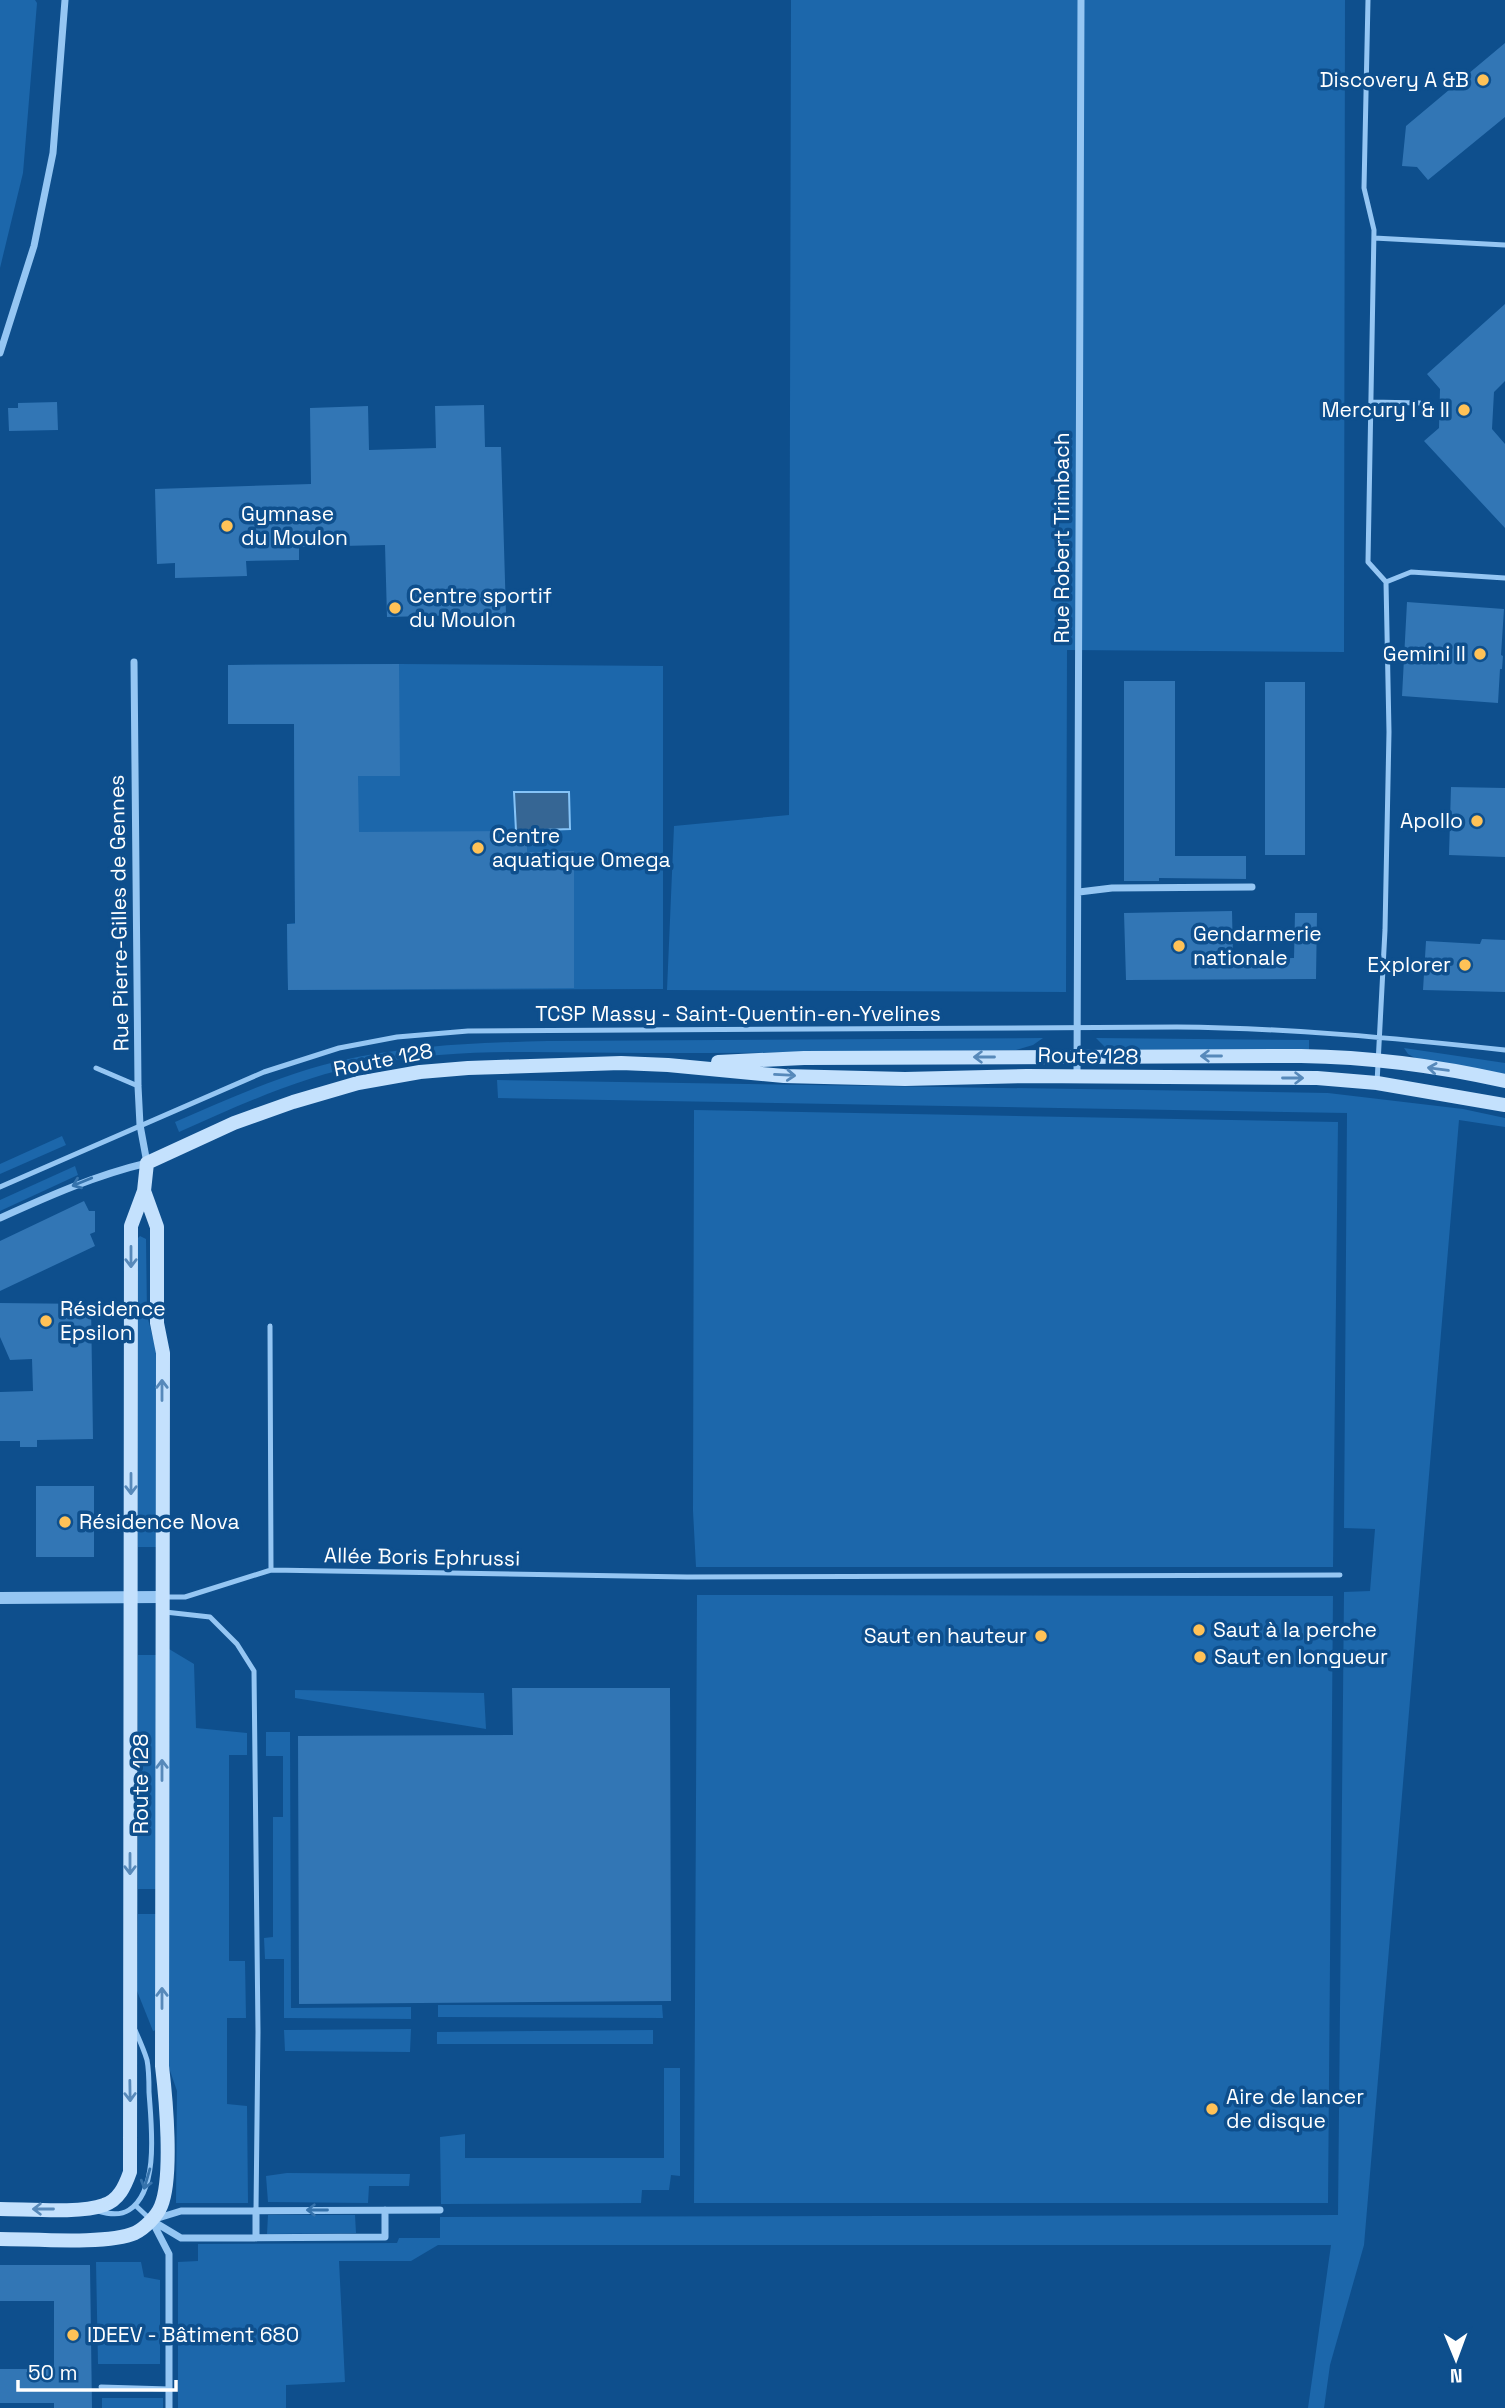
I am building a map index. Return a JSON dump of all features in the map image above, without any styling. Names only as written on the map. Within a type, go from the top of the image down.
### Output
[{"type":"main road","name":"Route 128","points":[[668,1065],[804,1058],[1301,1056],[1379,1061],[1505,1081]]},
{"type":"main road","name":"Route 128","points":[[0,2209],[85,2209],[105,2205],[117,2197],[130,2172],[131,1226],[144,1191],[147,1163],[234,1123],[293,1102],[358,1083],[419,1072],[468,1068],[621,1063],[811,1077],[1317,1078],[1377,1083],[1505,1105]]},
{"type":"main road","name":"Route 128","points":[[144,1191],[157,1227],[157,1323],[163,1353],[162,2066],[166,2097],[166,2183],[161,2207],[151,2220]]},
{"type":"main road","points":[[0,2239],[112,2238],[135,2232],[151,2220]]},
{"type":"street","points":[[0,353],[34,246],[53,153],[65,0]]},
{"type":"street","name":"Rue Robert Trimbach","points":[[1077,1077],[1081,0]]},
{"type":"street","name":"Rue Pierre-Gilles de Gennes","points":[[134,662],[138,1086],[140,1125],[147,1163]]},
{"type":"street","points":[[1079,892],[1112,888],[1252,887]]},
{"type":"street","points":[[0,1218],[81,1182],[147,1163]]},
{"type":"street","points":[[0,1598],[130,1598],[161,1604]]},
{"type":"street","points":[[256,2238],[257,2210]]},
{"type":"street","points":[[151,2220],[181,2238],[385,2237],[385,2210]]},
{"type":"street","points":[[151,2220],[181,2211],[440,2210]]},
{"type":"street","points":[[151,2220],[169,2254],[169,2408]]},
{"type":"lane","points":[[1368,0],[1364,188],[1374,238],[1368,562],[1386,582],[1389,732],[1381,1036],[1377,1083]]},
{"type":"lane","points":[[1374,238],[1505,246]]},
{"type":"lane","points":[[1371,402],[1420,403]]},
{"type":"lane","points":[[1386,582],[1411,572],[1505,578]]},
{"type":"lane","name":"TCSP Massy - Saint-Quentin-en-Yvelines","points":[[0,1187],[264,1072],[339,1048],[397,1037],[468,1031],[1257,1028],[1381,1036],[1505,1050]]},
{"type":"lane","points":[[96,1068],[138,1086]]},
{"type":"lane","points":[[270,1326],[271,1570]]},
{"type":"lane","name":"Allée Boris Ephrussi","points":[[161,1604],[271,1570],[687,1577],[1340,1575]]},
{"type":"lane","points":[[161,1604],[210,1617],[237,1644],[254,1671],[257,2210]]},
{"type":"lane","points":[[85,2209],[118,2213],[127,2211],[135,2205],[147,2185],[151,2118],[147,2061],[131,2017]]},
{"type":"lane","points":[[135,2205],[151,2220]]},
{"type":"lane","points":[[102,2387],[169,2389]]},
{"type":"shaded area","points":[[0,0],[35,0],[37,3],[23,173],[0,268]]},
{"type":"shaded area","points":[[791,0],[1345,0],[1344,652],[1067,650],[1066,992],[667,990],[674,826],[789,815]]},
{"type":"shaded area","name":"Centre aquatique Omega","points":[[228,665],[663,666],[663,989],[288,990],[287,924],[295,923],[294,724],[228,724]]},
{"type":"shaded area","points":[[514,792],[569,792],[570,829],[516,831]]},
{"type":"shaded area","points":[[1043,1038],[1033,1045],[1016,1050],[506,1052],[437,1055],[368,1064],[319,1076],[272,1092],[179,1132],[175,1122],[309,1069],[368,1055],[427,1047],[547,1041]]},
{"type":"shaded area","points":[[1096,1038],[1309,1040],[1309,1050],[1108,1050]]},
{"type":"shaded area","points":[[1404,1048],[1505,1063],[1505,1074],[1417,1059]]},
{"type":"shaded area","points":[[497,1080],[1328,1093],[1463,1109],[1505,1118],[1505,1127],[1459,1120],[1364,2245],[1330,2365],[1324,2408],[1308,2408],[1331,2245],[438,2245],[411,2261],[339,2261],[345,2382],[286,2385],[286,2408],[178,2408],[178,2262],[198,2261],[198,2244],[397,2243],[399,2238],[440,2238],[440,2217],[1338,2215],[1344,1592],[1370,1591],[1375,1529],[1344,1528],[1347,1113],[498,1098]]},
{"type":"shaded area","points":[[694,1110],[1338,1122],[1333,1567],[696,1567],[693,1511]]},
{"type":"shaded area","points":[[62,1136],[66,1145],[0,1174],[0,1164]]},
{"type":"shaded area","points":[[75,1166],[78,1175],[0,1211],[0,1200]]},
{"type":"shaded area","points":[[140,1236],[146,1239],[147,1315],[156,1350],[156,1547],[138,1547]]},
{"type":"shaded area","points":[[697,1595],[1333,1596],[1328,2203],[694,2203]]},
{"type":"shaded area","points":[[169,1649],[194,1664],[196,1728],[247,1733],[247,1755],[229,1755],[229,1961],[245,1961],[246,2018],[227,2018],[227,2104],[247,2106],[248,2203],[176,2203],[177,2091],[168,2065]]},
{"type":"shaded area","points":[[138,1655],[156,1655],[156,1889],[138,1889]]},
{"type":"shaded area","points":[[295,1690],[484,1693],[486,1729],[295,1698]]},
{"type":"shaded area","points":[[266,1732],[290,1732],[291,2008],[411,2007],[411,2019],[284,2018],[284,1959],[265,1959],[264,1938],[273,1937],[273,1817],[283,1817],[283,1756],[266,1756]]},
{"type":"shaded area","points":[[138,1914],[156,1914],[156,2030],[153,2031],[137,1991]]},
{"type":"shaded area","points":[[438,2005],[662,2005],[663,2018],[438,2017]]},
{"type":"shaded area","points":[[411,2029],[410,2052],[285,2051],[284,2030]]},
{"type":"shaded area","points":[[653,2030],[653,2044],[437,2044],[437,2032]]},
{"type":"shaded area","points":[[664,2068],[680,2068],[680,2176],[671,2175],[669,2190],[642,2190],[641,2203],[441,2204],[440,2137],[465,2134],[465,2158],[664,2158]]},
{"type":"shaded area","points":[[287,2173],[410,2174],[409,2186],[369,2186],[368,2203],[268,2202],[266,2176]]},
{"type":"shaded area","points":[[268,2215],[355,2215],[356,2233],[267,2234]]},
{"type":"shaded area","points":[[96,2262],[141,2262],[144,2277],[160,2280],[160,2364],[98,2364]]},
{"type":"shaded area","points":[[102,2398],[163,2398],[163,2408],[102,2408]]},
{"type":"building","name":"Discovery A &B","points":[[1505,43],[1505,117],[1428,180],[1417,167],[1402,166],[1406,126]]},
{"type":"building","name":"Mercury I & II","points":[[1505,304],[1505,381],[1494,392],[1492,429],[1505,444],[1505,528],[1424,441],[1439,428],[1440,389],[1427,374]]},
{"type":"building","points":[[57,402],[58,430],[9,431],[8,408],[18,408],[18,403]]},
{"type":"building","name":"Gymnase du Moulon","points":[[484,405],[485,447],[501,447],[506,614],[387,617],[385,545],[299,547],[299,560],[246,561],[247,576],[175,578],[175,563],[157,564],[155,489],[311,484],[310,408],[368,406],[369,450],[436,448],[435,406]]},
{"type":"building","name":"Gemini II","points":[[1407,602],[1504,609],[1498,703],[1402,696]]},
{"type":"building","points":[[399,664],[400,776],[358,776],[359,832],[516,831],[516,839],[527,839],[527,852],[574,851],[574,988],[288,990],[287,924],[295,924],[294,724],[228,724],[228,665]]},
{"type":"building","points":[[1124,681],[1175,681],[1175,856],[1246,856],[1246,879],[1159,878],[1159,881],[1124,881]]},
{"type":"building","points":[[1265,682],[1305,682],[1305,855],[1265,855]]},
{"type":"building","name":"Apollo","points":[[1451,787],[1505,788],[1505,857],[1449,855]]},
{"type":"building","name":"Gendarmerie nationale","points":[[1232,911],[1233,959],[1294,958],[1295,913],[1317,913],[1316,979],[1126,980],[1124,913]]},
{"type":"building","name":"Explorer","points":[[1482,939],[1505,940],[1505,992],[1423,990],[1426,941],[1480,944]]},
{"type":"building","points":[[84,1201],[89,1211],[95,1211],[95,1232],[90,1234],[95,1246],[0,1291],[0,1241]]},
{"type":"building","name":"Résidence Epsilon","points":[[0,1303],[91,1304],[93,1439],[37,1440],[37,1447],[20,1447],[20,1441],[0,1441],[0,1392],[33,1391],[32,1359],[10,1360],[0,1337]]},
{"type":"building","name":"Résidence Nova","points":[[36,1486],[94,1486],[94,1557],[36,1557]]},
{"type":"building","points":[[512,1688],[670,1688],[671,2001],[299,2004],[298,1736],[513,1735]]},
{"type":"building","name":"IDEEV - Bâtiment 680","points":[[0,2265],[90,2265],[92,2408],[54,2408],[54,2403],[0,2403],[0,2369],[54,2369],[54,2301],[0,2301]]},
{"type":"place","name":"Discovery A &B","points":[[1483,80]]},
{"type":"place","name":"Mercury I & II","points":[[1464,410]]},
{"type":"place","name":"Gymnase du Moulon","points":[[227,526]]},
{"type":"place","name":"Centre sportif du Moulon","points":[[395,608]]},
{"type":"place","name":"Gemini II","points":[[1480,654]]},
{"type":"place","name":"Apollo","points":[[1477,821]]},
{"type":"place","name":"Centre aquatique Omega","points":[[478,848]]},
{"type":"place","name":"Gendarmerie nationale","points":[[1179,946]]},
{"type":"place","name":"Explorer","points":[[1465,965]]},
{"type":"place","name":"Résidence Epsilon","points":[[46,1321]]},
{"type":"place","name":"Résidence Nova","points":[[65,1522]]},
{"type":"place","name":"Saut à la perche","points":[[1199,1630]]},
{"type":"place","name":"Saut en hauteur","points":[[1041,1636]]},
{"type":"place","name":"Saut en longueur","points":[[1200,1657]]},
{"type":"place","name":"Aire de lancer de disque","points":[[1212,2109]]},
{"type":"place","name":"IDEEV - Bâtiment 680","points":[[73,2335]]}]
